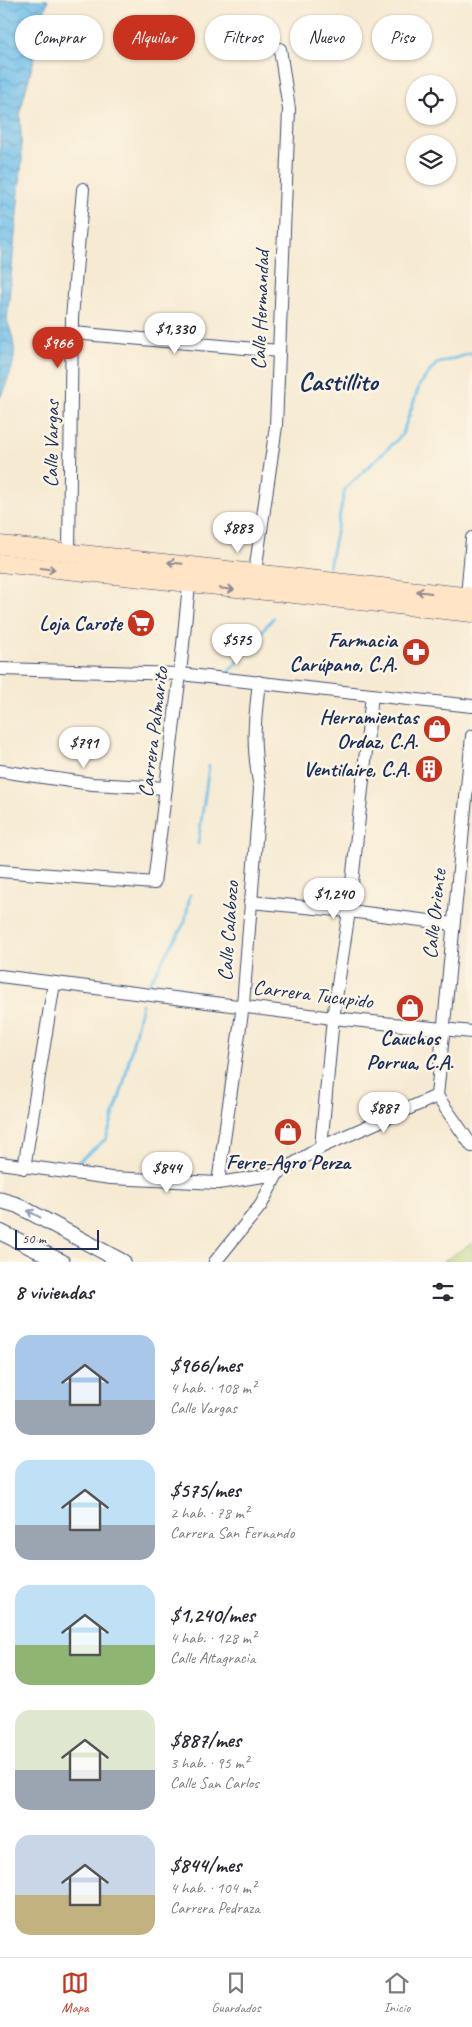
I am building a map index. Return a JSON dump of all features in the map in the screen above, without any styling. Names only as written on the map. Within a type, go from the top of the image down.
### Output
[{"type":"main road","points":[[0,545],[255,572],[470,602]]},
{"type":"main road","points":[[0,563],[189,585],[470,602]]},
{"type":"street","name":"Calle Hermandad","points":[[255,572],[276,426],[289,109],[280,49]]},
{"type":"street","name":"Calle Vargas","points":[[69,552],[73,333],[83,188]]},
{"type":"street","points":[[73,333],[279,351]]},
{"type":"street","points":[[470,602],[472,538]]},
{"type":"street","name":"Carrera Palmarito","points":[[0,871],[154,883],[189,585]]},
{"type":"street","points":[[0,669],[180,674],[472,706]]},
{"type":"street","name":"Calle Calabozo","points":[[218,1183],[243,1005],[260,788],[254,753],[253,730],[259,682]]},
{"type":"street","points":[[321,1146],[333,1018],[349,911],[372,695]]},
{"type":"street","name":"Calle Oriente","points":[[436,1096],[453,924],[468,815],[472,736]]},
{"type":"street","points":[[0,771],[92,784],[166,788]]},
{"type":"street","points":[[250,902],[349,911],[453,924]]},
{"type":"street","name":"Carrera Tucupido","points":[[0,976],[243,1005],[333,1018],[472,1032]]},
{"type":"street","points":[[24,1168],[54,983]]},
{"type":"street","points":[[0,1163],[24,1168],[111,1178],[218,1183],[278,1174],[321,1146],[436,1096],[472,1146]]},
{"type":"street","points":[[215,1262],[261,1205],[278,1174]]},
{"type":"street","points":[[0,1200],[17,1205],[123,1262]]},
{"type":"street","points":[[0,1232],[62,1262]]},
{"type":"green space","points":[[472,1243],[472,1262],[442,1262]]},
{"type":"water","points":[[0,0],[48,0],[44,12],[41,15],[15,15],[15,60],[34,60],[20,111],[22,160],[7,320],[13,342],[14,360],[0,398]]},
{"type":"waterway","points":[[329,567],[345,489],[402,435],[420,384],[436,364],[472,353]]},
{"type":"waterway","points":[[228,673],[273,618]]},
{"type":"waterway","points":[[198,844],[209,766]]},
{"type":"waterway","points":[[148,985],[185,922],[190,895]]},
{"type":"waterway","points":[[74,1165],[106,1139],[123,1086],[142,1004]]},
{"type":"place","name":"Loja Carote","points":[[141,623]]},
{"type":"place","name":"Farmacia Carúpano, C.A.","points":[[416,652]]},
{"type":"place","name":"Herramientas Ordaz, C.A.","points":[[437,729]]},
{"type":"place","name":"Ventilaire, C.A.","points":[[429,769]]},
{"type":"place","name":"Cauchos Porrua, C.A.","points":[[410,1008]]},
{"type":"place","name":"Ferre-Agro Perza","points":[[288,1132]]},
{"type":"district","name":"Castillito","points":[[338,381]]}]
